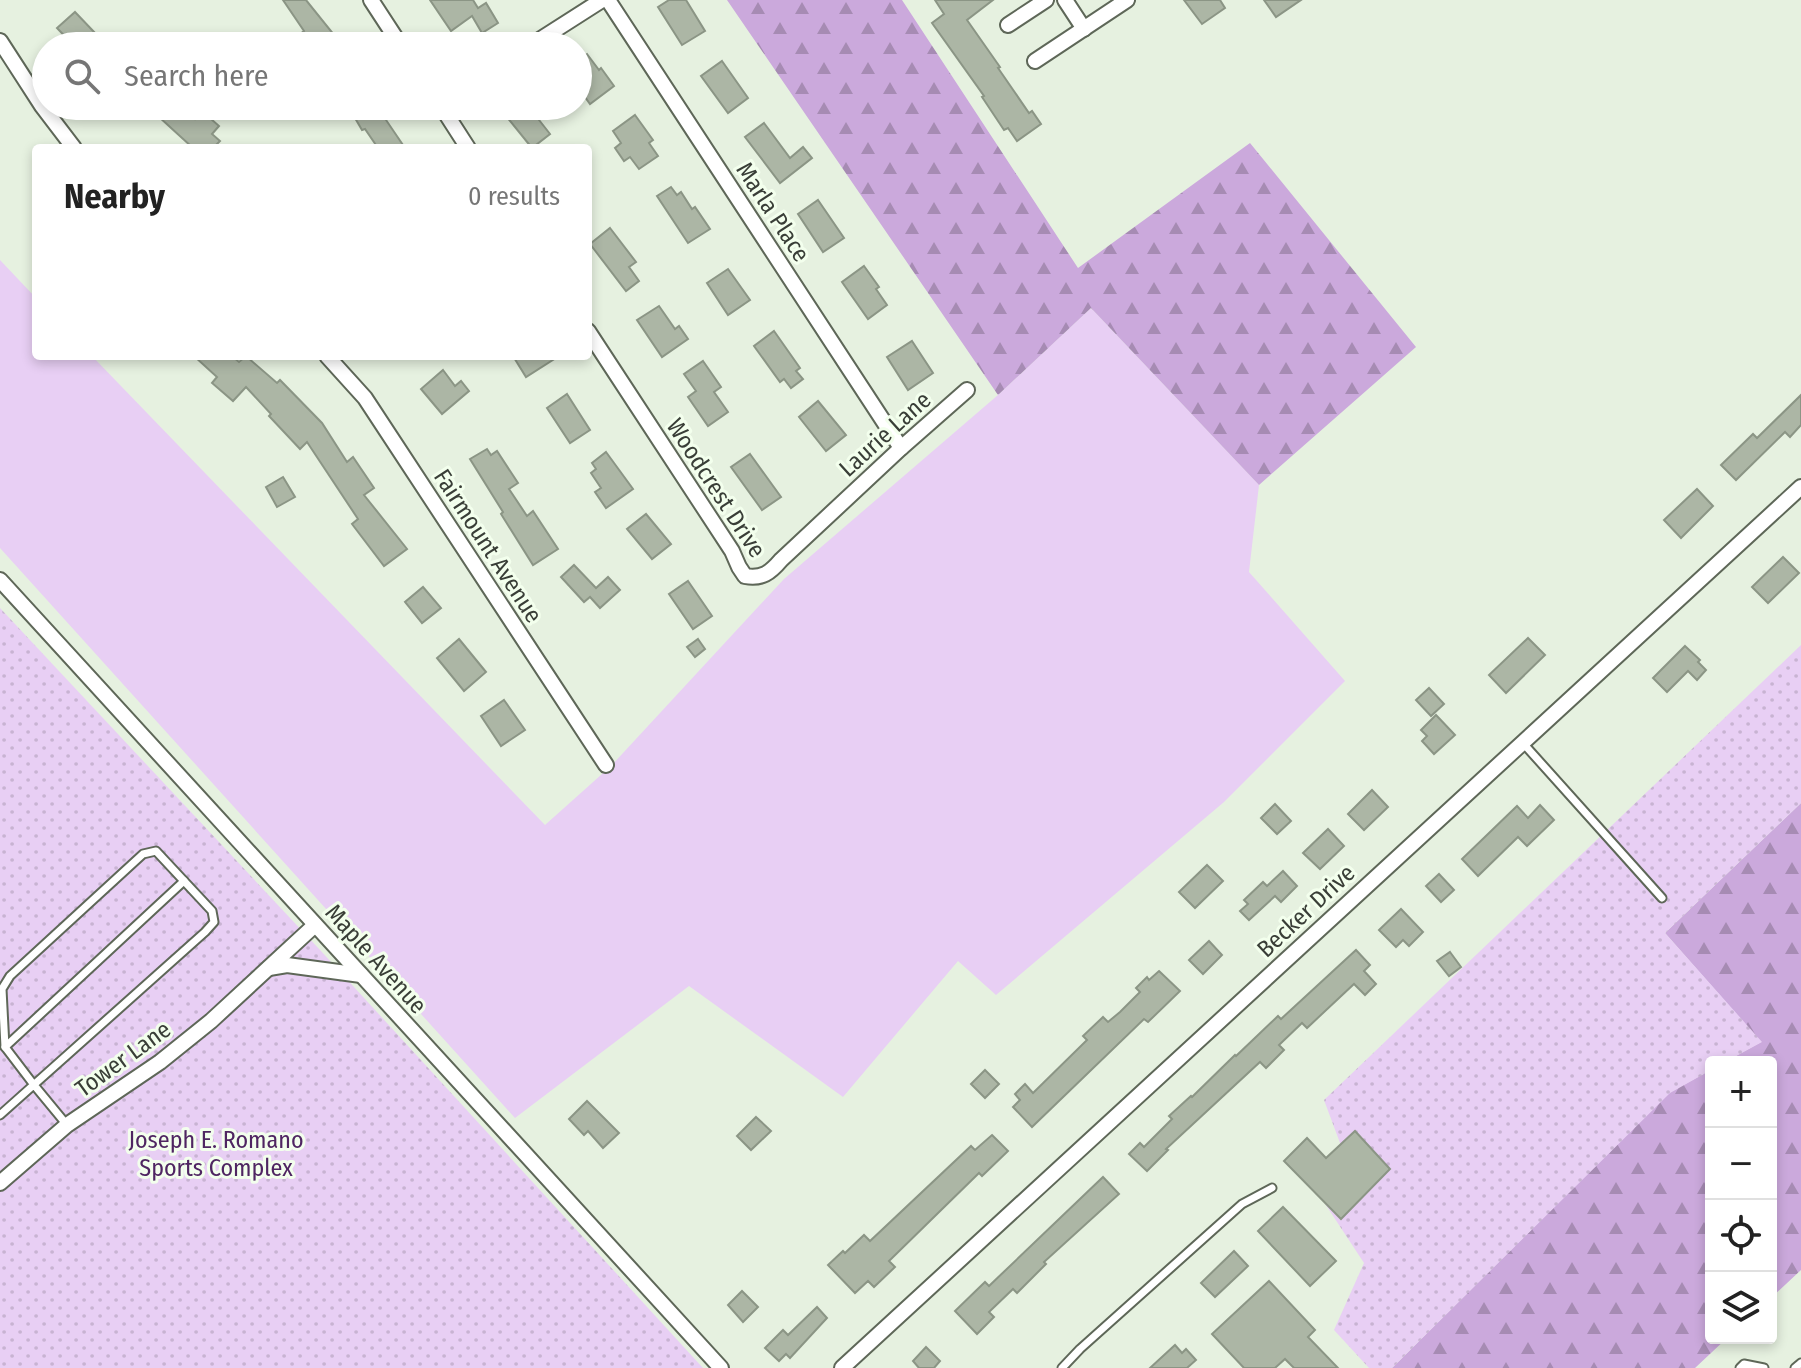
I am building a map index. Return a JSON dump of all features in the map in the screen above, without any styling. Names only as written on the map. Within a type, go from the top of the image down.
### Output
[{"type":"street","points":[[371,0],[392,32]]},
{"type":"street","points":[[552,32],[602,0]]},
{"type":"street","name":"Marla Place","points":[[608,0],[901,448]]},
{"type":"street","points":[[1008,25],[1046,0]]},
{"type":"street","points":[[1065,0],[1084,29]]},
{"type":"street","points":[[1035,61],[1127,0]]},
{"type":"street","points":[[0,41],[32,91]]},
{"type":"street","points":[[53,120],[71,144]]},
{"type":"street","points":[[450,120],[465,144]]},
{"type":"street","name":"Woodcrest Drive","points":[[592,337],[732,551],[745,576],[762,577],[773,569],[832,512]]},
{"type":"street","name":"Fairmount Avenue","points":[[331,360],[365,398],[606,765]]},
{"type":"street","name":"Laurie Lane","points":[[832,512],[967,390]]},
{"type":"street","name":"Becker Drive","points":[[842,1368],[1801,487]]},
{"type":"street","name":"Maple Avenue","points":[[0,580],[721,1368]]},
{"type":"street","name":"Tower Lane","points":[[0,1183],[67,1125],[160,1062],[211,1021],[315,925]]},
{"type":"street","points":[[268,968],[287,965],[361,975]]},
{"type":"lane","points":[[1522,742],[1662,898]]},
{"type":"lane","points":[[0,1115],[34,1085],[205,932],[214,922],[212,911],[156,851],[143,854],[10,976],[2,989],[5,1047],[34,1085],[67,1125]]},
{"type":"lane","points":[[5,1047],[184,881]]},
{"type":"lane","points":[[1062,1368],[1242,1204],[1272,1188]]},
{"type":"lane","points":[[1795,1368],[1801,1363]]},
{"type":"lane","points":[[1740,1368],[1744,1364],[1764,1368]]},
{"type":"green space","points":[[727,0],[902,0],[1078,268],[1250,143],[1416,347],[1259,485],[1091,308],[998,395]]},
{"type":"green space","points":[[0,260],[32,294],[32,360],[96,360],[545,825],[611,766],[784,579],[998,395],[1091,308],[1259,485],[1249,572],[1345,681],[1224,802],[996,995],[958,961],[843,1097],[689,986],[515,1118],[0,548]]},
{"type":"green space","name":"Joseph E. Romano Sports Complex","points":[[0,608],[321,951],[703,1368],[0,1368]]},
{"type":"green space","points":[[1801,645],[1801,803],[1665,933],[1762,1042],[1736,1056],[1705,1056],[1705,1073],[1670,1093],[1392,1368],[1369,1368],[1334,1330],[1364,1263],[1316,1190],[1343,1151],[1324,1100]]},
{"type":"green space","points":[[1801,803],[1801,1270],[1777,1292],[1777,1056],[1736,1056],[1761,1042],[1665,933]]},
{"type":"green space","points":[[1705,1073],[1705,1344],[1721,1344],[1695,1368],[1392,1368],[1670,1092]]},
{"type":"building","points":[[283,0],[306,0],[332,32],[304,31]]},
{"type":"building","points":[[430,0],[473,0],[478,8],[486,3],[498,23],[481,32],[472,16],[451,31]]},
{"type":"building","points":[[669,0],[686,0],[705,31],[682,45],[658,7]]},
{"type":"building","points":[[935,0],[993,0],[967,20],[1029,113],[1032,111],[1041,124],[1017,141],[1008,128],[1004,130],[932,23],[944,14]]},
{"type":"building","points":[[1184,0],[1220,0],[1225,8],[1202,24]]},
{"type":"building","points":[[1264,0],[1301,0],[1276,17]]},
{"type":"building","points":[[75,12],[94,32],[61,32],[57,28]]},
{"type":"building","points":[[592,61],[599,70],[601,68],[614,86],[592,102]]},
{"type":"building","points":[[722,61],[748,98],[728,113],[701,76]]},
{"type":"building","points":[[635,115],[653,140],[649,143],[658,156],[639,169],[630,157],[624,161],[615,148],[621,143],[613,131]]},
{"type":"building","points":[[162,120],[212,120],[219,126],[212,134],[220,141],[217,144],[189,144]]},
{"type":"building","points":[[356,120],[386,120],[402,144],[375,144],[365,129],[362,130]]},
{"type":"building","points":[[509,120],[539,120],[550,134],[537,144],[529,144]]},
{"type":"building","points":[[764,123],[790,158],[803,147],[812,158],[780,183],[745,137]]},
{"type":"building","points":[[671,187],[677,195],[681,192],[692,209],[695,207],[710,229],[688,243],[657,196]]},
{"type":"building","points":[[818,200],[844,238],[823,252],[798,214]]},
{"type":"building","points":[[610,228],[636,262],[629,267],[639,281],[626,291],[592,247],[592,242]]},
{"type":"building","points":[[864,266],[887,305],[868,319],[842,282]]},
{"type":"building","points":[[728,269],[750,300],[728,315],[707,283]]},
{"type":"building","points":[[659,306],[675,329],[679,326],[688,339],[662,357],[637,320]]},
{"type":"building","points":[[774,331],[800,368],[796,371],[803,379],[791,388],[784,379],[780,382],[754,346]]},
{"type":"building","points":[[912,341],[933,373],[908,390],[887,357]]},
{"type":"building","points":[[198,360],[251,360],[277,383],[280,380],[322,423],[347,462],[353,457],[374,488],[364,495],[407,549],[384,566],[352,524],[358,519],[307,442],[300,449],[246,387],[233,401],[212,383],[217,377]]},
{"type":"building","points":[[515,360],[553,360],[526,377]]},
{"type":"building","points":[[703,361],[721,387],[714,392],[728,412],[708,426],[688,397],[696,391],[684,374]]},
{"type":"building","points":[[443,370],[455,386],[461,381],[469,391],[442,414],[421,389]]},
{"type":"building","points":[[567,394],[590,430],[570,443],[547,408]]},
{"type":"building","points":[[1801,395],[1801,425],[1790,437],[1785,432],[1736,480],[1721,465],[1753,434],[1757,438]]},
{"type":"building","points":[[818,401],[846,435],[826,451],[799,417]]},
{"type":"building","points":[[487,449],[491,455],[497,451],[518,483],[509,489],[527,516],[533,511],[558,549],[533,565],[470,459]]},
{"type":"building","points":[[606,452],[633,489],[606,508],[595,492],[601,488],[591,473],[596,469],[592,463]]},
{"type":"building","points":[[750,454],[781,497],[762,510],[731,467]]},
{"type":"building","points":[[283,477],[295,497],[277,507],[266,487]]},
{"type":"building","points":[[1697,489],[1713,506],[1681,538],[1664,520]]},
{"type":"building","points":[[646,514],[671,544],[652,559],[627,529]]},
{"type":"building","points":[[1783,557],[1799,573],[1768,603],[1752,587]]},
{"type":"building","points":[[574,565],[596,588],[608,577],[620,590],[600,608],[590,597],[584,602],[561,577]]},
{"type":"building","points":[[688,581],[712,616],[693,629],[669,594]]},
{"type":"building","points":[[423,587],[441,608],[422,623],[405,602]]},
{"type":"building","points":[[1528,638],[1545,655],[1506,693],[1489,675]]},
{"type":"building","points":[[459,639],[486,672],[464,691],[437,658]]},
{"type":"building","points":[[698,639],[705,649],[695,657],[687,647]]},
{"type":"building","points":[[1685,646],[1706,670],[1697,680],[1688,671],[1667,692],[1653,678]]},
{"type":"building","points":[[1429,688],[1444,704],[1431,716],[1416,700]]},
{"type":"building","points":[[504,700],[525,730],[501,746],[481,716]]},
{"type":"building","points":[[1436,715],[1455,735],[1434,754],[1422,741],[1427,736],[1421,730]]},
{"type":"building","points":[[1372,790],[1388,807],[1364,830],[1348,814]]},
{"type":"building","points":[[1275,804],[1291,821],[1277,834],[1261,818]]},
{"type":"building","points":[[1540,805],[1554,820],[1527,846],[1518,837],[1478,876],[1462,859],[1517,806],[1528,818]]},
{"type":"building","points":[[1328,829],[1344,846],[1320,869],[1303,853]]},
{"type":"building","points":[[1207,865],[1223,881],[1195,908],[1179,892]]},
{"type":"building","points":[[1283,871],[1297,886],[1281,902],[1275,896],[1249,920],[1240,911],[1248,904],[1244,900],[1263,882],[1267,886]]},
{"type":"building","points":[[1439,874],[1454,890],[1441,902],[1426,886]]},
{"type":"building","points":[[1401,909],[1423,932],[1409,946],[1403,940],[1396,947],[1379,930]]},
{"type":"building","points":[[1209,941],[1222,955],[1203,974],[1189,960]]},
{"type":"building","points":[[1356,950],[1370,965],[1364,971],[1376,984],[1365,995],[1354,984],[1307,1028],[1302,1023],[1279,1045],[1284,1050],[1266,1068],[1260,1062],[1166,1149],[1147,1171],[1129,1154],[1140,1143],[1144,1147],[1172,1119],[1169,1116],[1278,1016],[1281,1019]]},
{"type":"building","points":[[1450,952],[1461,967],[1449,976],[1437,961]]},
{"type":"building","points":[[1159,971],[1180,991],[1148,1022],[1144,1019],[1032,1127],[1013,1107],[1020,1100],[1015,1094],[1025,1084],[1033,1093],[1087,1040],[1083,1036],[1103,1017],[1108,1022],[1120,1012],[1140,992],[1136,988]]},
{"type":"building","points":[[985,1070],[999,1084],[985,1098],[971,1084]]},
{"type":"building","points":[[587,1101],[619,1133],[603,1148],[588,1131],[584,1135],[569,1119]]},
{"type":"building","points":[[756,1117],[771,1131],[751,1150],[737,1136]]},
{"type":"building","points":[[1355,1131],[1390,1169],[1341,1219],[1284,1161],[1307,1138],[1326,1158]]},
{"type":"building","points":[[992,1135],[1008,1151],[982,1176],[979,1173],[889,1261],[895,1267],[874,1287],[868,1281],[855,1293],[828,1265],[864,1235],[870,1241],[971,1146],[975,1150]]},
{"type":"building","points":[[1103,1177],[1119,1194],[1044,1262],[1046,1264],[1017,1293],[1013,1289],[989,1312],[994,1317],[977,1334],[955,1311],[985,1282],[989,1286]]},
{"type":"building","points":[[1283,1207],[1336,1261],[1310,1286],[1258,1231]]},
{"type":"building","points":[[1234,1251],[1248,1266],[1215,1297],[1201,1283]]},
{"type":"building","points":[[1269,1281],[1315,1330],[1308,1337],[1338,1368],[1294,1368],[1285,1359],[1275,1368],[1244,1368],[1212,1334]]},
{"type":"building","points":[[742,1291],[758,1307],[743,1322],[728,1305]]},
{"type":"building","points":[[817,1307],[827,1318],[790,1358],[786,1354],[779,1361],[765,1348],[783,1330],[788,1335]]},
{"type":"building","points":[[1175,1345],[1182,1353],[1186,1349],[1196,1360],[1187,1368],[1150,1368]]},
{"type":"building","points":[[926,1347],[940,1361],[934,1368],[919,1368],[913,1361]]}]
